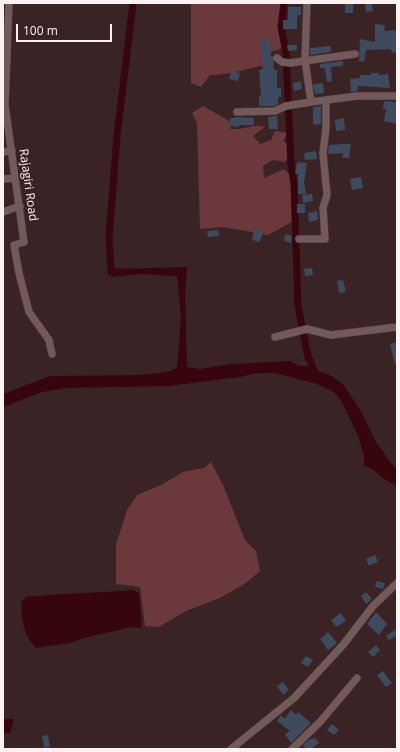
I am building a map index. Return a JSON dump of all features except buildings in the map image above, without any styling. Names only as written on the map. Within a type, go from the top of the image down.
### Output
[{"type":"street","name":"Rajagiri Road","points":[[9,3],[4,105],[16,178],[24,242],[14,245],[19,273],[29,312],[49,340],[52,354]]},
{"type":"street","points":[[307,3],[305,60],[311,102]]},
{"type":"street","points":[[283,61],[355,54]]},
{"type":"street","points":[[237,112],[275,111],[288,106],[357,96],[397,96]]},
{"type":"street","points":[[299,240],[325,238],[323,208],[327,195],[323,153],[326,128],[326,100]]},
{"type":"street","points":[[3,152],[12,151]]},
{"type":"street","points":[[3,179],[16,178]]},
{"type":"street","points":[[3,212],[20,206]]},
{"type":"street","points":[[275,337],[307,329],[331,335],[397,328]]},
{"type":"street","points":[[231,749],[294,698],[343,645],[373,606],[397,583]]},
{"type":"street","points":[[292,749],[320,722],[357,678]]},
{"type":"shaded area","points":[[191,3],[282,3],[278,30],[283,48],[264,54],[267,65],[225,74],[210,75],[201,87],[191,83]]},
{"type":"shaded area","points":[[203,106],[228,120],[231,129],[257,126],[265,127],[253,136],[260,144],[271,140],[275,131],[288,133],[283,141],[289,145],[290,154],[285,162],[273,160],[263,166],[264,178],[284,169],[291,176],[292,222],[268,235],[224,227],[200,229],[197,123],[192,113]]},
{"type":"shaded area","points":[[187,267],[185,294],[187,367],[200,369],[231,364],[290,361],[299,366],[308,366],[305,338],[318,371],[330,375],[343,384],[362,413],[377,444],[397,469],[397,485],[387,481],[373,470],[364,466],[364,455],[358,436],[342,402],[334,392],[317,384],[275,373],[257,373],[240,377],[168,386],[67,388],[42,392],[3,407],[3,394],[50,376],[139,375],[168,372],[177,368],[181,317],[177,276],[140,274],[111,277],[116,269]]},
{"type":"shaded area","points":[[211,462],[223,485],[245,540],[256,551],[260,571],[246,583],[220,598],[186,611],[159,627],[145,626],[140,587],[116,584],[116,545],[127,510],[137,495],[161,485],[183,472],[204,468]]},
{"type":"shaded area","points":[[133,590],[139,593],[142,626],[139,628],[132,627],[84,638],[70,643],[36,648],[28,638],[24,627],[21,602],[26,597]]},
{"type":"shaded area","points":[[3,719],[14,719],[10,733],[3,734]]},
{"type":"waterway","points":[[122,272],[111,272],[109,237],[117,136],[133,3]]},
{"type":"waterway","points":[[284,3],[281,27],[286,53],[291,164],[294,184],[298,305],[308,358]]}]
